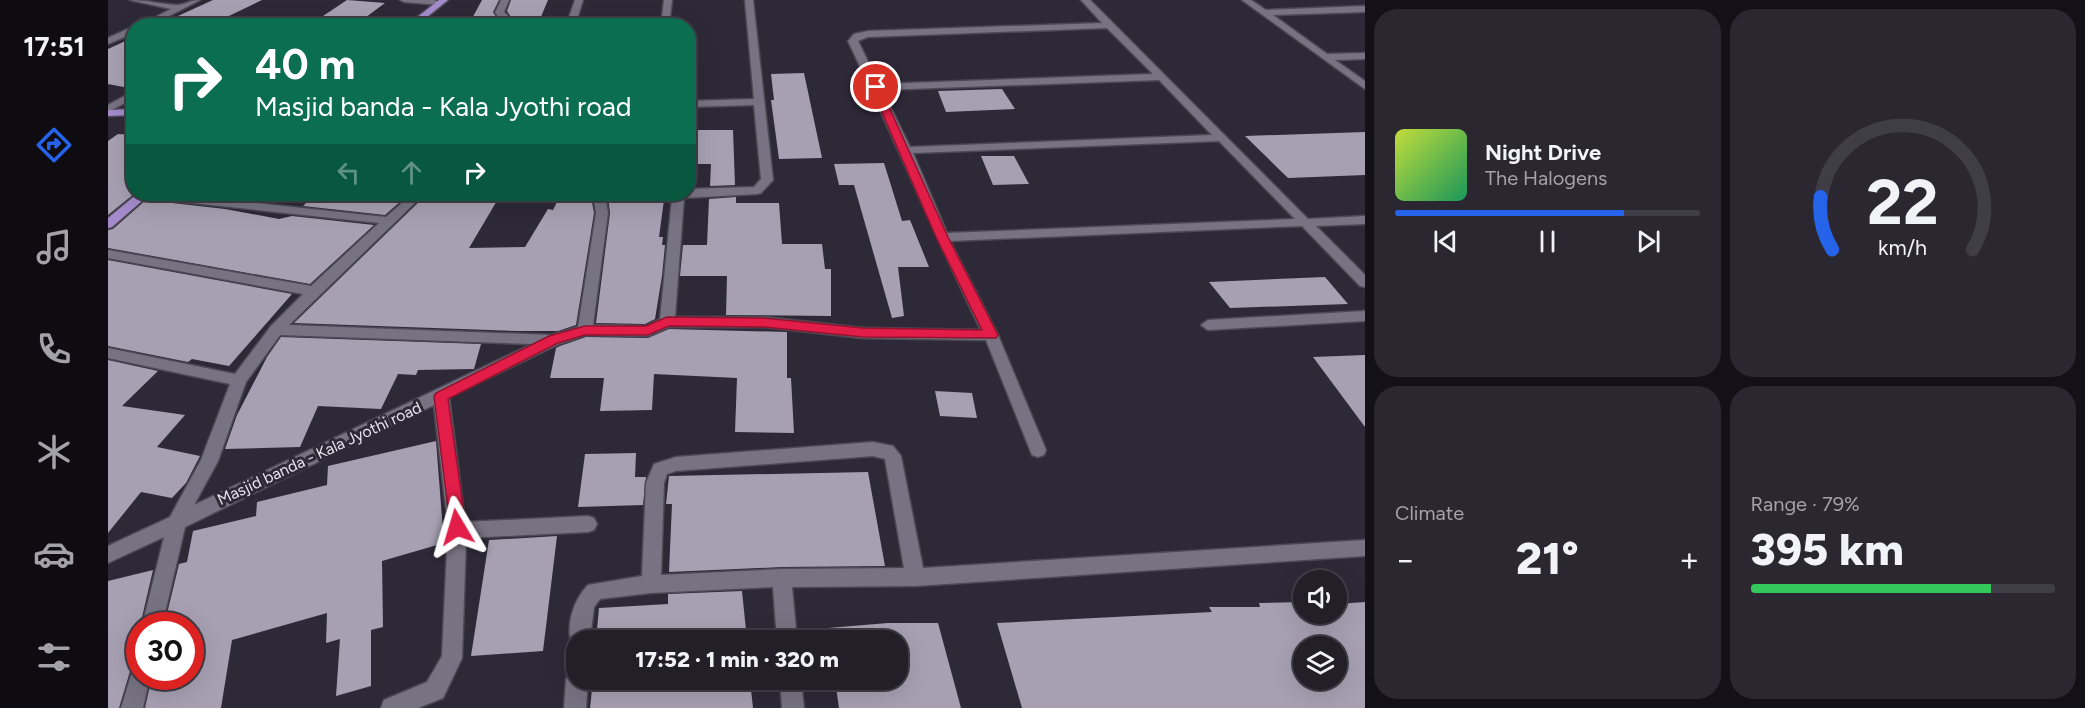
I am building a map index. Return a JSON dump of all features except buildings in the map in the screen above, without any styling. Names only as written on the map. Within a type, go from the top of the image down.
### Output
[{"type":"main road","points":[[421,18],[442,2]]},
{"type":"main road","points":[[112,112],[126,120]]},
{"type":"main road","points":[[108,224],[136,201]]},
{"type":"street","points":[[134,0],[180,8]]},
{"type":"street","points":[[159,18],[196,0]]},
{"type":"street","points":[[404,0],[442,2]]},
{"type":"street","points":[[504,18],[499,14],[505,0]]},
{"type":"street","points":[[573,18],[579,0]]},
{"type":"street","points":[[667,18],[668,0]]},
{"type":"street","points":[[696,193],[757,190],[767,180],[761,102],[748,0]]},
{"type":"street","points":[[1085,0],[1365,283]]},
{"type":"street","points":[[1246,0],[1365,86]]},
{"type":"street","points":[[1354,0],[1365,8]]},
{"type":"street","points":[[1264,13],[1365,8]]},
{"type":"street","points":[[1038,450],[991,335],[942,237],[906,150],[853,41],[857,36],[1108,25]]},
{"type":"street","points":[[108,41],[126,33]]},
{"type":"street","points":[[1325,57],[1365,56]]},
{"type":"street","points":[[876,87],[1160,77]]},
{"type":"street","points":[[112,112],[126,101]]},
{"type":"street","points":[[696,104],[761,102]]},
{"type":"street","points":[[906,150],[1220,138]]},
{"type":"street","points":[[209,201],[391,221]]},
{"type":"street","points":[[155,612],[177,520],[209,461],[239,380],[276,330],[314,291],[411,201]]},
{"type":"street","points":[[585,330],[602,213],[600,201]]},
{"type":"street","points":[[667,322],[678,201]]},
{"type":"street","points":[[942,237],[1365,220]]},
{"type":"street","points":[[108,254],[314,291]]},
{"type":"street","points":[[1208,325],[1365,316]]},
{"type":"street","name":"Masjid banda - Kala Jyothi road","points":[[108,555],[554,340],[585,330],[648,331],[667,322],[764,322],[863,333],[991,335]]},
{"type":"street","points":[[276,330],[554,340]]},
{"type":"street","points":[[108,353],[239,380]]},
{"type":"street","points":[[392,708],[435,690],[452,658],[457,530],[441,396]]},
{"type":"street","points":[[651,584],[655,483],[660,469],[676,464],[873,449],[887,451],[893,456],[915,577]]},
{"type":"street","points":[[457,530],[588,524]]},
{"type":"street","points":[[581,630],[584,603],[595,591],[651,584],[782,578],[915,577],[1365,548]]},
{"type":"street","points":[[782,578],[786,630]]},
{"type":"street","points":[[132,708],[136,690]]},
{"type":"street","points":[[575,708],[576,690]]},
{"type":"street","points":[[791,690],[793,708]]},
{"type":"route","points":[[457,527],[441,396],[554,340],[585,330],[648,331],[667,322],[764,322],[863,333],[991,335],[942,237],[906,150],[876,87]]}]
